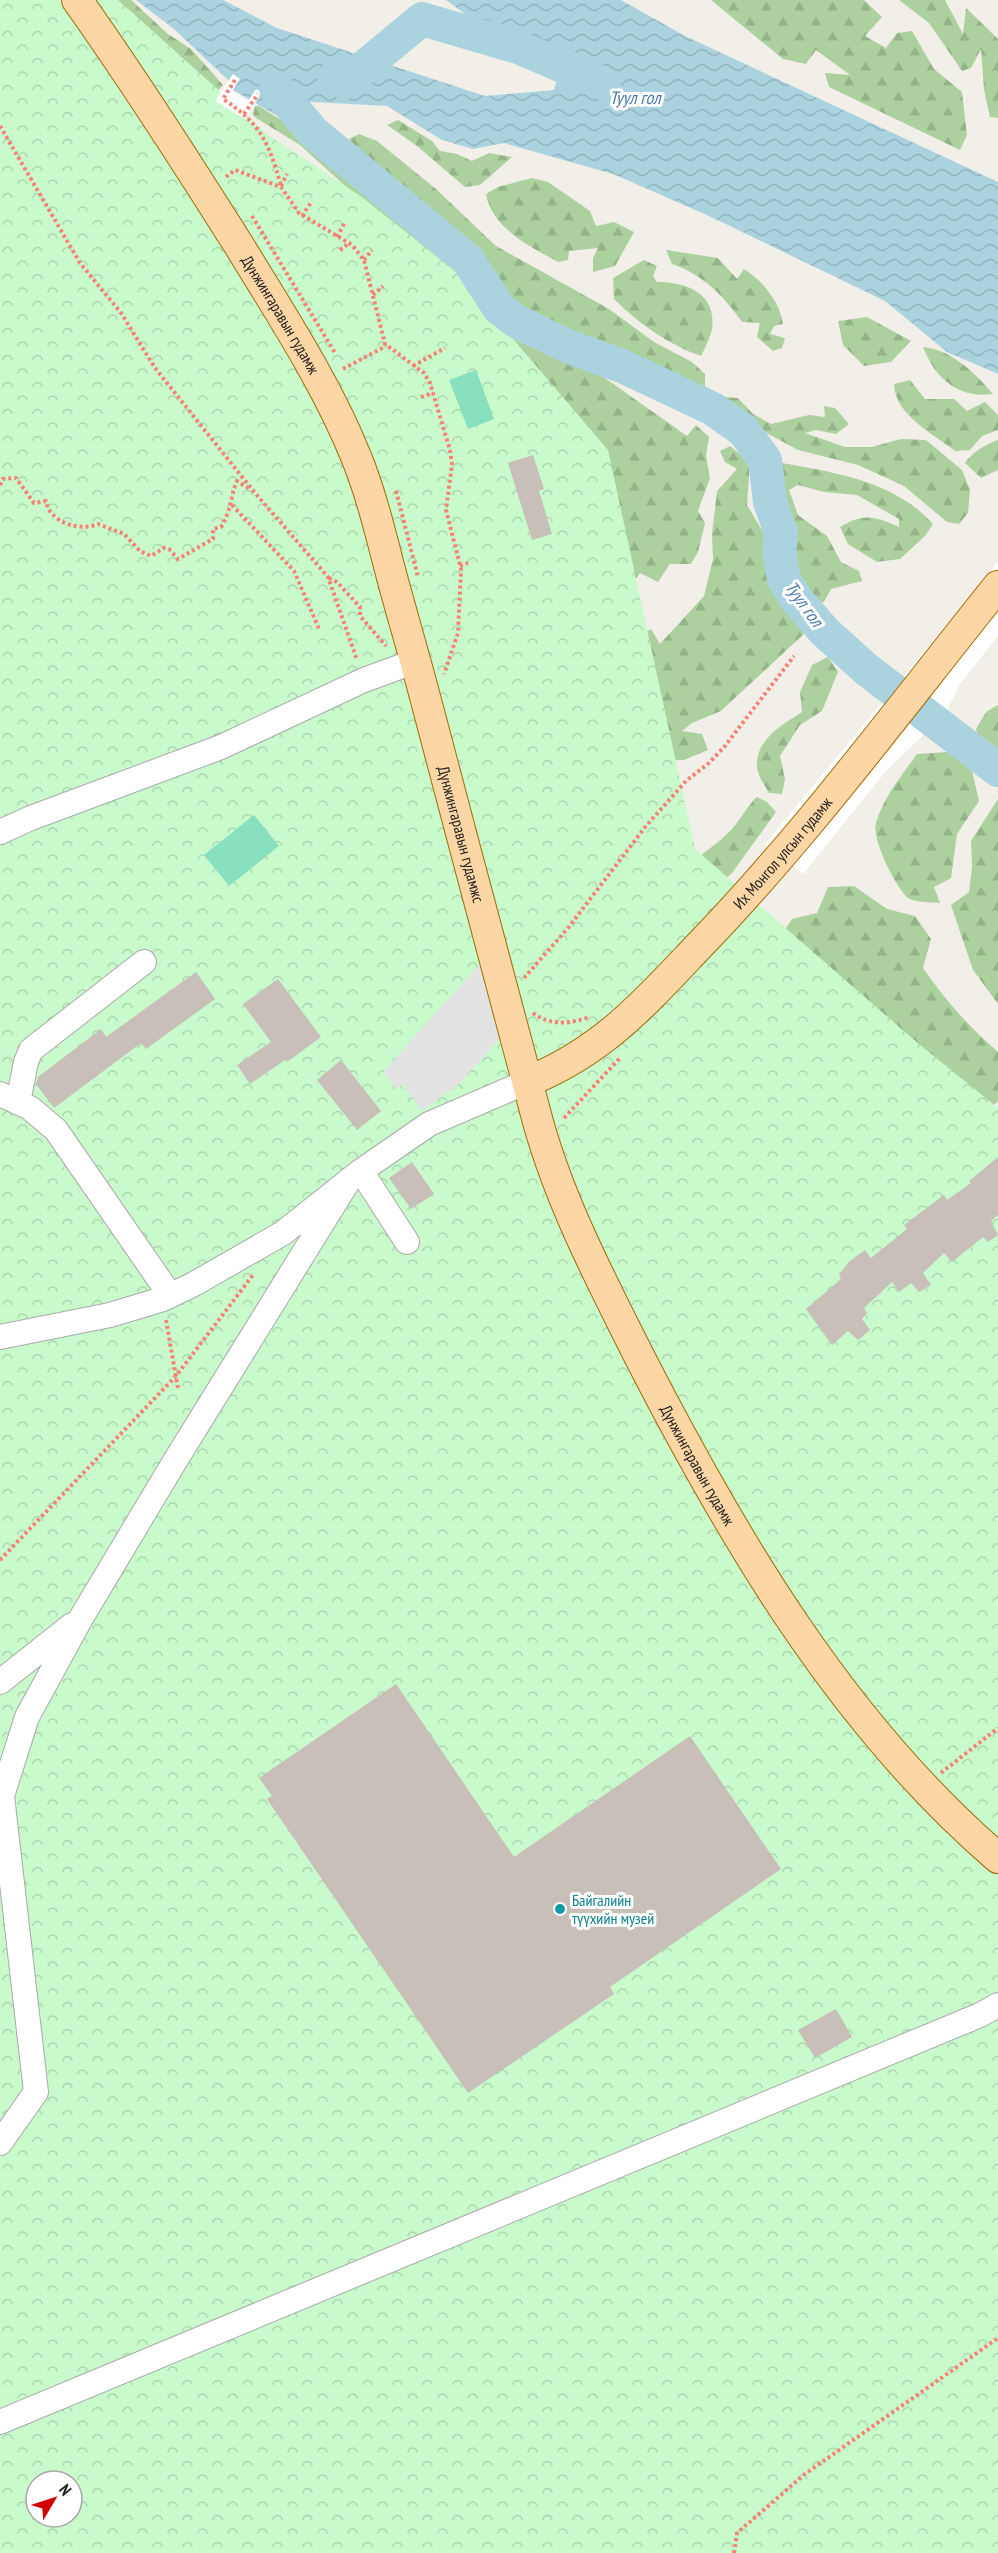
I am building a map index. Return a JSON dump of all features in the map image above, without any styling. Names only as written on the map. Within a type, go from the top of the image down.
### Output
[{"type":"main road","name":"Дүнжингаравын гудамж","points":[[77,0],[203,188],[285,320],[329,400],[369,493],[414,670]]},
{"type":"main road","name":"Их Монгол улсын гудамж","points":[[529,1081],[579,1057],[604,1040],[753,892],[998,586]]},
{"type":"main road","name":"Дүнжингаравын гудамжс","points":[[414,670],[519,1009]]},
{"type":"main road","name":"Дүнжингаравын гудамж","points":[[519,1009],[529,1081],[548,1152],[577,1230],[680,1434],[804,1640],[841,1690],[960,1825],[998,1858]]},
{"type":"street","points":[[0,832],[31,818],[221,747],[364,680],[414,670]]},
{"type":"street","points":[[144,962],[37,1044],[9,1098],[37,1113],[56,1130],[166,1297]]},
{"type":"street","points":[[0,1337],[110,1315],[166,1297],[283,1233],[355,1176],[429,1124],[529,1081]]},
{"type":"street","points":[[355,1176],[407,1242]]},
{"type":"street","points":[[0,2143],[36,2092],[2,1796],[27,1717],[81,1618],[233,1364],[355,1176]]},
{"type":"street","points":[[0,1682],[81,1618]]},
{"type":"street","points":[[0,2422],[969,2020],[998,2005]]},
{"type":"path","points":[[235,80],[223,99],[244,114],[270,149],[281,187],[294,208],[302,216],[349,243],[364,260],[386,346],[428,378],[450,450],[452,471],[446,510],[460,566],[459,628],[448,668],[439,678],[414,670],[360,616],[360,607],[337,582],[328,578]]},
{"type":"path","points":[[244,114],[258,94]]},
{"type":"path","points":[[0,126],[80,264],[121,313],[155,368],[255,493],[328,578],[364,680]]},
{"type":"path","points":[[225,176],[237,171],[281,187]]},
{"type":"path","points":[[281,187],[287,174]]},
{"type":"path","points":[[302,216],[312,201]]},
{"type":"path","points":[[337,237],[345,222]]},
{"type":"path","points":[[340,250],[349,243]]},
{"type":"path","points":[[364,260],[372,250]]},
{"type":"path","points":[[372,296],[383,286]]},
{"type":"path","points":[[343,369],[386,346]]},
{"type":"path","points":[[413,366],[445,348]]},
{"type":"path","points":[[421,398],[433,393]]},
{"type":"path","points":[[0,485],[3,479],[16,478],[34,504],[46,501],[51,513],[63,521],[81,527],[98,524],[129,537],[145,554],[151,556],[164,548],[169,549],[178,560],[213,539],[213,529],[221,527],[232,505],[232,492],[237,481],[255,493]]},
{"type":"path","points":[[232,505],[294,571],[319,629]]},
{"type":"path","points":[[460,566],[468,563]]},
{"type":"path","points":[[516,972],[519,984],[568,928],[646,826],[686,781],[709,763],[725,746],[794,656]]},
{"type":"path","points":[[519,1009],[560,1023],[576,1021],[596,1013]]},
{"type":"path","points":[[0,1560],[176,1376],[259,1268]]},
{"type":"path","points":[[166,1297],[178,1388]]},
{"type":"path","points":[[924,1786],[998,1728]]},
{"type":"path","points":[[734,2553],[737,2533],[805,2474],[998,2338]]},
{"type":"green space","points":[[0,0],[118,0],[270,136],[362,197],[455,271],[608,450],[695,849],[913,1039],[998,1108],[998,2553],[0,2553]]},
{"type":"green space","points":[[111,0],[131,0],[168,34],[191,49],[223,85],[213,96]]},
{"type":"green space","points":[[711,0],[864,0],[882,17],[865,36],[886,48],[897,33],[912,31],[934,69],[962,92],[967,135],[960,150],[829,87],[825,73],[850,75],[816,50],[806,64],[783,59]]},
{"type":"green space","points":[[899,0],[945,0],[963,34],[966,8],[998,39],[998,118],[990,117],[984,90],[981,49],[971,68],[962,71],[929,23]]},
{"type":"green space","points":[[255,106],[259,106],[323,147],[459,266],[485,303],[503,321],[578,359],[687,436],[696,425],[709,437],[706,455],[710,478],[698,511],[705,523],[698,552],[691,564],[670,564],[658,582],[640,573],[630,587],[430,263],[300,145],[256,118],[253,115]]},
{"type":"green space","points":[[398,120],[432,141],[440,151],[457,154],[472,161],[489,153],[512,157],[480,185],[465,187],[417,146],[387,125]]},
{"type":"green space","points":[[359,134],[377,141],[436,189],[496,246],[609,309],[654,342],[692,362],[705,374],[705,388],[663,372],[595,339],[552,330],[521,315],[497,291],[489,266],[458,233],[407,196],[380,167],[358,152],[349,139]]},
{"type":"green space","points":[[532,178],[548,182],[590,211],[596,226],[614,222],[634,232],[615,266],[593,272],[593,258],[598,248],[569,251],[568,260],[558,262],[513,235],[504,226],[496,217],[486,194],[498,187]]},
{"type":"green space","points":[[666,250],[718,258],[737,279],[744,269],[757,279],[769,292],[781,316],[783,324],[774,326],[770,334],[785,338],[782,348],[773,351],[757,337],[760,323],[742,322],[712,287],[683,268],[672,264]]},
{"type":"green space","points":[[644,260],[657,266],[653,276],[657,282],[688,287],[704,298],[710,306],[712,329],[701,356],[677,346],[654,332],[614,299],[613,278]]},
{"type":"green space","points":[[867,317],[911,341],[891,362],[864,366],[843,345],[838,321]]},
{"type":"green space","points":[[923,347],[944,353],[962,363],[993,394],[969,393],[949,384],[934,368]]},
{"type":"green space","points":[[476,370],[494,419],[468,429],[449,380]]},
{"type":"green space","points":[[910,380],[925,399],[954,399],[967,411],[985,402],[998,415],[998,430],[982,436],[970,450],[955,451],[916,422],[901,405],[894,384]]},
{"type":"green space","points":[[724,397],[738,398],[753,414],[771,424],[809,415],[825,417],[824,406],[835,408],[849,424],[836,434],[816,430],[805,433],[845,447],[872,447],[901,439],[926,440],[962,470],[970,490],[968,513],[959,524],[947,522],[904,486],[858,465],[798,450],[730,413]]},
{"type":"green space","points":[[998,440],[998,470],[981,478],[965,463],[979,449]]},
{"type":"green space","points":[[730,446],[750,463],[747,505],[766,537],[782,597],[806,632],[721,711],[692,723],[682,731],[702,734],[708,750],[684,760],[653,761],[624,643],[651,629],[660,644],[704,596],[713,559],[712,534],[717,491],[737,469],[725,462],[720,451]]},
{"type":"green space","points":[[777,462],[861,480],[900,497],[933,524],[925,536],[900,559],[877,562],[848,544],[840,527],[863,518],[876,518],[899,527],[899,519],[857,495],[824,492],[798,485],[789,490],[798,515],[827,536],[841,562],[859,571],[862,581],[831,589],[824,602],[815,603],[800,583],[795,568],[781,505]]},
{"type":"green space","points":[[828,657],[838,672],[822,711],[800,725],[780,756],[785,779],[782,794],[769,793],[757,768],[760,749],[771,734],[802,712],[800,692],[812,665]]},
{"type":"green space","points":[[998,705],[998,763],[981,745],[976,729],[986,712]]},
{"type":"green space","points":[[947,752],[972,771],[979,801],[957,834],[951,878],[934,887],[940,903],[915,901],[903,893],[891,874],[877,840],[876,823],[888,796],[917,754]]},
{"type":"green space","points":[[757,797],[767,802],[776,812],[732,873],[705,896],[687,867],[726,835]]},
{"type":"green space","points":[[998,799],[998,1004],[973,970],[951,905],[969,892],[972,867],[971,841]]},
{"type":"green space","points":[[254,815],[279,846],[229,886],[204,855]]},
{"type":"green space","points":[[854,886],[887,909],[915,916],[931,939],[923,968],[958,1013],[998,1052],[998,1102],[734,1273],[772,949],[792,919],[817,913],[828,887]]},
{"type":"shaded area","points":[[480,964],[499,1039],[460,1083],[422,1111],[403,1084],[396,1089],[383,1072]]},
{"type":"water","name":"Туул гол","points":[[136,0],[223,0],[277,28],[485,96],[554,90],[563,59],[473,20],[446,0],[621,0],[685,36],[998,182],[998,374],[947,352],[885,301],[709,216],[613,174],[504,143],[473,149],[442,140],[387,106],[295,101],[306,115],[303,131],[233,90],[228,80],[174,29]]},
{"type":"pier","points":[[233,74],[240,79],[232,91],[248,101],[256,89],[262,92],[245,119],[215,101]]},
{"type":"pier","points":[[998,562],[998,636],[960,684],[945,714],[886,771],[803,874],[765,844]]},
{"type":"building","points":[[533,455],[544,489],[539,491],[552,534],[532,540],[508,463]]},
{"type":"building","points":[[196,972],[215,999],[146,1049],[141,1043],[54,1108],[36,1084],[38,1077],[101,1029],[106,1037]]},
{"type":"building","points":[[278,979],[321,1037],[287,1062],[285,1060],[250,1084],[237,1065],[271,1042],[243,1004]]},
{"type":"building","points":[[341,1060],[381,1111],[357,1130],[317,1080]]},
{"type":"building","points":[[998,1157],[998,1215],[991,1221],[998,1235],[988,1242],[983,1237],[952,1262],[944,1253],[923,1273],[931,1285],[919,1292],[911,1283],[899,1292],[892,1282],[864,1308],[867,1313],[862,1319],[870,1330],[858,1340],[848,1331],[832,1345],[806,1309],[841,1279],[839,1274],[850,1261],[865,1250],[871,1258],[907,1229],[904,1225],[944,1195],[947,1200],[971,1183],[969,1181]]},
{"type":"building","points":[[412,1162],[434,1194],[411,1209],[389,1178]]},
{"type":"building","points":[[396,1684],[514,1857],[690,1736],[781,1869],[610,1987],[614,1994],[468,2093],[267,1799],[272,1796],[259,1778]]},
{"type":"building","points":[[836,2009],[852,2037],[815,2058],[798,2030]]},
{"type":"waterway","name":"Туул гол","points":[[335,78],[346,82],[422,19],[518,47],[604,84]]},
{"type":"waterway","name":"Туул гол","points":[[276,88],[313,132],[468,260],[499,308],[516,321],[567,346],[622,366],[713,409],[743,430],[765,460],[770,502],[781,532],[779,553],[784,579],[796,599],[825,632],[866,669],[998,770]]},
{"type":"place","name":"Байгалийн түүхийн музей","points":[[560,1909]]}]
